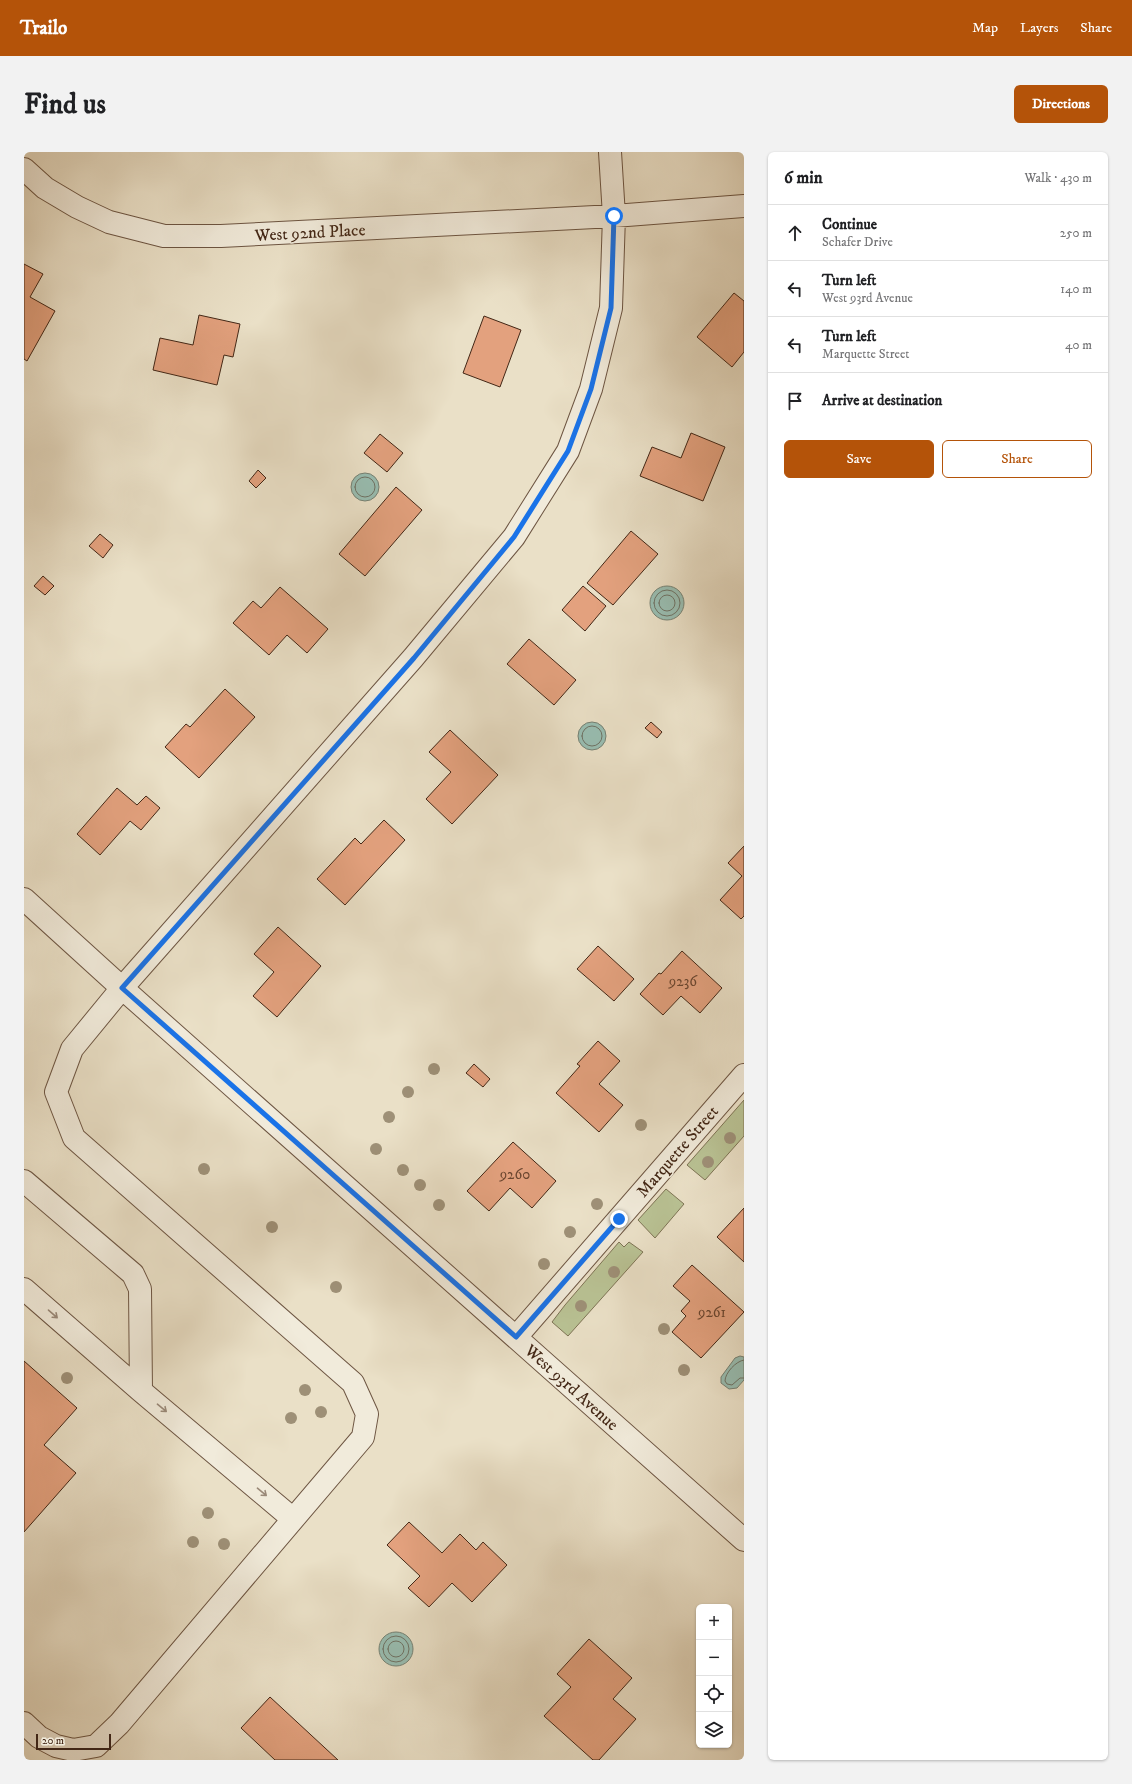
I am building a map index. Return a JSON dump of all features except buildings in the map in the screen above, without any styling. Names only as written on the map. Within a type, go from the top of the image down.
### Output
[{"type":"street","points":[[24,1724],[39,1737],[56,1746],[73,1750],[96,1746],[119,1724],[363,1437],[367,1414],[354,1383],[74,1138],[56,1092],[72,1049],[122,988],[414,658],[514,537],[568,451],[591,389],[611,308],[614,216],[610,152]]},
{"type":"street","name":"West 92nd Place","points":[[24,169],[45,188],[77,207],[109,222],[164,236],[220,236],[614,216],[744,206]]},
{"type":"street","name":"West 93rd Avenue","points":[[24,899],[122,988],[744,1540]]},
{"type":"street","name":"Marquette Street","points":[[516,1337],[744,1075]]},
{"type":"street","points":[[24,1181],[133,1274],[140,1289],[142,1391]]},
{"type":"street","points":[[24,1289],[293,1519]]},
{"type":"green space","points":[[744,1100],[744,1136],[705,1180],[687,1165]]},
{"type":"green space","points":[[666,1189],[684,1204],[655,1238],[638,1220]]},
{"type":"green space","points":[[619,1242],[624,1247],[629,1242],[643,1252],[568,1336],[552,1322]]},
{"type":"water","points":[[365,473],[375,477],[379,487],[375,497],[365,501],[355,497],[351,487],[355,477]]},
{"type":"water","points":[[670,586],[679,591],[683,596],[683,610],[679,615],[674,619],[664,620],[660,619],[651,610],[650,600],[651,596],[660,587]]},
{"type":"water","points":[[592,722],[602,726],[606,736],[602,746],[592,750],[582,746],[578,736],[582,726]]},
{"type":"water","points":[[740,1356],[744,1357],[744,1380],[737,1388],[729,1389],[721,1383],[721,1377],[735,1358]]},
{"type":"water","points":[[396,1632],[408,1637],[413,1649],[408,1661],[396,1666],[384,1661],[379,1649],[384,1637]]},
{"type":"route","points":[[614,216],[611,308],[591,389],[568,451],[514,537],[414,658],[122,988],[516,1337],[619,1219]]}]
